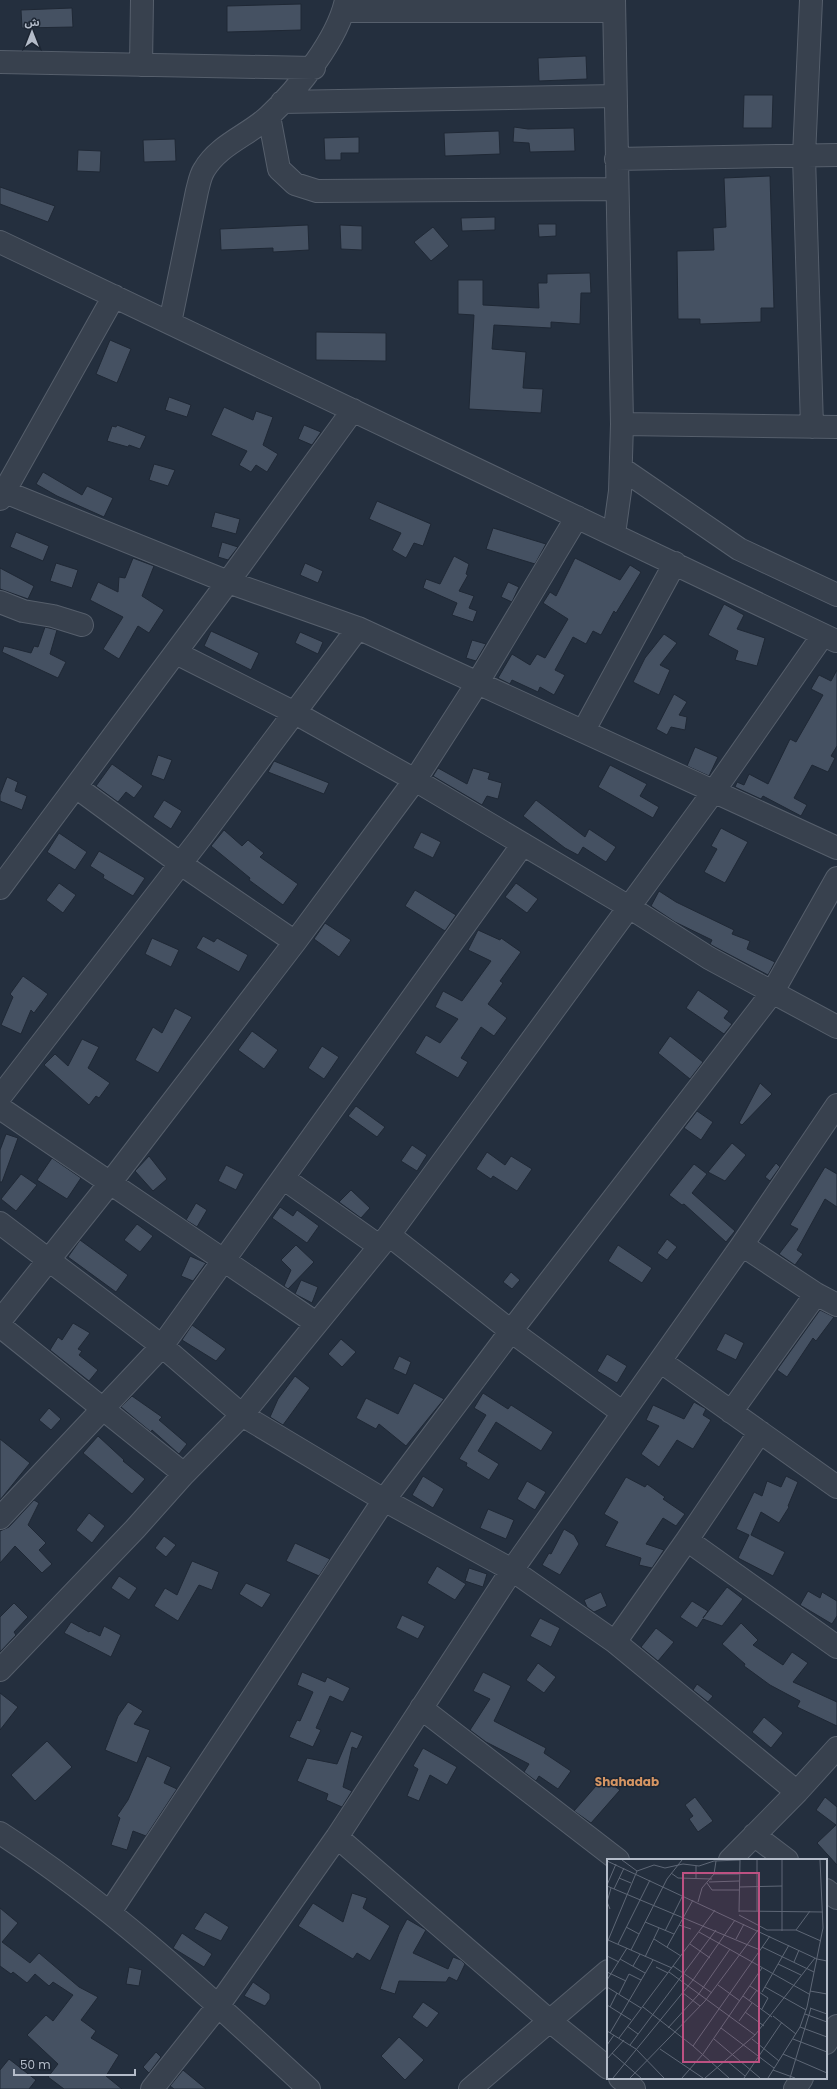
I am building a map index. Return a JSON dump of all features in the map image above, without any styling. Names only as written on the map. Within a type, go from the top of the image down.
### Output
[{"type":"street","points":[[141,65],[142,0]]},
{"type":"street","points":[[811,0],[804,156],[812,427]]},
{"type":"street","points":[[170,323],[197,190],[204,170],[220,152],[275,109],[314,68],[345,6],[613,6],[622,424],[620,491],[614,534]]},
{"type":"street","points":[[0,62],[314,68]]},
{"type":"street","points":[[275,109],[614,96]]},
{"type":"street","points":[[275,109],[279,169],[295,184],[317,190],[616,189]]},
{"type":"street","points":[[616,159],[837,155]]},
{"type":"street","points":[[0,242],[830,638],[714,791],[384,1240],[242,1415],[184,1474],[0,1670]]},
{"type":"street","points":[[114,296],[1,493],[228,582],[358,628],[584,730],[837,848]]},
{"type":"street","points":[[0,888],[176,653],[353,410]]},
{"type":"street","points":[[622,424],[837,427]]},
{"type":"street","points":[[621,468],[739,549],[837,595]]},
{"type":"street","points":[[0,1321],[110,1183],[295,942],[415,780],[478,682],[577,517]]},
{"type":"street","points":[[584,730],[675,563]]},
{"type":"street","points":[[0,602],[23,612],[53,616],[82,625]]},
{"type":"street","points":[[0,1097],[181,864],[358,628]]},
{"type":"street","points":[[176,653],[295,713],[415,780],[629,907],[709,958],[772,994],[837,1027]]},
{"type":"street","points":[[76,787],[181,864],[295,942]]},
{"type":"street","points":[[0,1518],[162,1346],[522,844]]},
{"type":"street","points":[[110,1912],[384,1500],[511,1331],[772,994],[837,878]]},
{"type":"street","points":[[152,2089],[218,2006],[336,1837],[512,1570],[742,1245],[837,1105]]},
{"type":"street","points":[[0,1108],[316,1323]]},
{"type":"street","points":[[283,1178],[384,1240],[623,1413]]},
{"type":"street","points":[[0,1223],[162,1346],[242,1415],[384,1500],[512,1570],[615,1642],[797,1792]]},
{"type":"street","points":[[742,1245],[816,1294],[837,1305]]},
{"type":"street","points":[[731,1412],[816,1294]]},
{"type":"street","points":[[0,1326],[104,1408],[184,1474]]},
{"type":"street","points":[[660,1362],[837,1487]]},
{"type":"street","points":[[615,1642],[687,1540],[760,1432]]},
{"type":"street","points":[[687,1540],[837,1647]]},
{"type":"street","points":[[421,1708],[617,1859]]},
{"type":"street","points":[[731,1859],[797,1792],[837,1748]]},
{"type":"street","points":[[0,1833],[50,1865],[110,1912],[218,2006],[309,2089]]},
{"type":"street","points":[[754,1835],[786,1859]]},
{"type":"street","points":[[336,1837],[550,2022],[607,2067]]},
{"type":"street","points":[[827,1891],[837,1898]]},
{"type":"street","points":[[480,2086],[550,2022],[607,1973]]},
{"type":"street","points":[[827,2017],[837,2025],[827,2041]]},
{"type":"street","points":[[621,2079],[634,2089]]},
{"type":"street","points":[[795,2089],[801,2079]]},
{"type":"building","points":[[301,4],[301,30],[227,32],[227,6]]},
{"type":"building","points":[[72,8],[73,27],[22,28],[21,10]]},
{"type":"building","points":[[586,56],[587,79],[539,81],[538,58]]},
{"type":"building","points":[[744,95],[773,95],[772,128],[743,128]]},
{"type":"building","points":[[514,127],[528,129],[574,128],[575,151],[530,152],[529,143],[513,142]]},
{"type":"building","points":[[499,131],[500,154],[445,156],[444,133]]},
{"type":"building","points":[[359,137],[359,153],[341,153],[341,160],[325,160],[324,138]]},
{"type":"building","points":[[175,139],[176,161],[144,162],[143,140]]},
{"type":"building","points":[[78,150],[101,151],[100,172],[77,171]]},
{"type":"building","points":[[770,176],[774,308],[761,308],[761,322],[700,324],[700,319],[678,319],[677,251],[714,250],[713,228],[726,227],[724,178]]},
{"type":"building","points":[[0,187],[55,206],[48,222],[0,204]]},
{"type":"building","points":[[495,217],[495,230],[462,231],[461,218]]},
{"type":"building","points":[[538,224],[556,224],[556,236],[539,237]]},
{"type":"building","points":[[308,225],[309,250],[273,252],[273,248],[221,250],[220,229]]},
{"type":"building","points":[[340,225],[362,226],[362,250],[341,249]]},
{"type":"building","points":[[433,227],[449,246],[431,261],[414,242]]},
{"type":"building","points":[[590,273],[591,293],[581,293],[580,324],[551,322],[551,328],[494,325],[492,349],[526,352],[523,388],[543,389],[541,413],[469,409],[474,315],[458,314],[458,280],[483,280],[483,305],[539,308],[538,283],[547,283],[547,274]]},
{"type":"building","points":[[316,332],[386,333],[386,361],[316,360]]},
{"type":"building","points":[[110,340],[131,349],[117,383],[96,374]]},
{"type":"building","points":[[169,397],[191,405],[187,417],[165,410]]},
{"type":"building","points":[[224,407],[253,420],[256,411],[273,417],[263,445],[278,454],[267,472],[256,465],[251,472],[239,465],[247,451],[211,435]]},
{"type":"building","points":[[117,425],[146,436],[140,449],[129,445],[128,447],[107,441],[112,426],[116,427]]},
{"type":"building","points":[[304,425],[321,432],[312,445],[298,439]]},
{"type":"building","points":[[154,464],[175,470],[168,486],[149,480]]},
{"type":"building","points":[[43,472],[82,495],[87,486],[113,498],[104,517],[57,496],[36,484]]},
{"type":"building","points":[[377,501],[431,524],[423,546],[414,543],[406,558],[392,550],[401,533],[369,519]]},
{"type":"building","points":[[215,512],[240,519],[236,534],[211,527]]},
{"type":"building","points":[[493,528],[546,544],[535,564],[486,549]]},
{"type":"building","points":[[16,532],[49,546],[43,561],[10,547]]},
{"type":"building","points":[[222,542],[238,547],[228,560],[218,557]]},
{"type":"building","points":[[454,556],[469,564],[466,574],[468,575],[459,591],[474,596],[469,608],[477,611],[473,622],[452,615],[457,603],[423,588],[426,579],[440,584]]},
{"type":"building","points":[[133,558],[154,566],[142,596],[164,610],[149,633],[138,626],[119,659],[103,649],[123,617],[90,600],[98,582],[118,592],[119,577],[125,578]]},
{"type":"building","points":[[575,558],[620,580],[630,565],[641,572],[616,613],[614,611],[601,635],[593,631],[586,644],[573,637],[555,670],[565,675],[554,695],[540,687],[538,692],[512,680],[510,684],[498,678],[512,654],[530,665],[537,654],[545,658],[568,619],[543,603],[550,592],[556,596]]},
{"type":"building","points":[[56,563],[78,570],[72,588],[50,581]]},
{"type":"building","points":[[305,563],[323,571],[318,583],[300,575]]},
{"type":"building","points":[[0,568],[34,586],[28,599],[0,589]]},
{"type":"building","points":[[508,582],[519,587],[512,602],[501,597]]},
{"type":"building","points":[[724,604],[744,615],[737,629],[765,638],[757,666],[735,660],[738,651],[708,635]]},
{"type":"building","points":[[45,627],[57,630],[50,654],[66,662],[58,678],[2,652],[4,646],[31,653],[34,646],[38,647]]},
{"type":"building","points":[[211,631],[259,653],[251,670],[204,646]]},
{"type":"building","points":[[300,632],[323,642],[318,654],[295,643]]},
{"type":"building","points":[[664,634],[677,643],[660,665],[670,670],[659,695],[633,682],[645,658]]},
{"type":"building","points":[[472,640],[486,644],[476,661],[466,658]]},
{"type":"building","points":[[837,670],[837,746],[831,756],[835,758],[828,772],[812,765],[794,798],[807,805],[801,816],[763,796],[761,799],[735,787],[737,782],[744,785],[749,774],[768,784],[790,739],[796,742],[823,695],[811,689],[819,675],[831,681]]},
{"type":"building","points":[[674,694],[687,702],[679,715],[687,717],[685,730],[671,727],[667,735],[656,729]]},
{"type":"building","points":[[695,747],[718,757],[709,776],[687,766]]},
{"type":"building","points":[[158,755],[172,760],[164,780],[151,775]]},
{"type":"building","points":[[274,761],[329,783],[324,794],[268,772]]},
{"type":"building","points":[[112,764],[143,786],[134,798],[126,792],[118,802],[96,786]]},
{"type":"building","points":[[610,765],[647,784],[640,796],[659,807],[653,818],[598,787]]},
{"type":"building","points":[[438,768],[467,784],[473,768],[490,773],[488,779],[502,783],[498,799],[487,796],[482,805],[433,776]]},
{"type":"building","points":[[7,777],[18,782],[15,791],[27,796],[22,810],[0,801],[0,795]]},
{"type":"building","points":[[164,800],[182,811],[171,829],[153,817]]},
{"type":"building","points":[[536,800],[585,837],[589,829],[616,847],[606,862],[583,847],[578,855],[565,848],[523,816]]},
{"type":"building","points":[[721,828],[748,842],[725,883],[704,872],[717,849],[711,846]]},
{"type":"building","points":[[224,830],[242,846],[248,840],[264,853],[260,857],[298,884],[283,905],[249,880],[250,878],[211,846]]},
{"type":"building","points":[[421,832],[441,842],[433,858],[413,848]]},
{"type":"building","points":[[59,833],[87,852],[75,870],[47,852]]},
{"type":"building","points":[[99,851],[145,878],[133,896],[103,878],[104,875],[90,866]]},
{"type":"building","points":[[59,883],[76,895],[63,913],[46,900]]},
{"type":"building","points":[[516,883],[538,899],[527,913],[505,897]]},
{"type":"building","points":[[415,890],[456,915],[445,931],[405,906]]},
{"type":"building","points":[[659,891],[676,902],[734,930],[732,934],[750,941],[747,949],[775,962],[768,975],[715,947],[710,944],[712,940],[675,922],[651,906]]},
{"type":"building","points":[[325,923],[351,940],[339,957],[314,939]]},
{"type":"building","points":[[478,930],[500,940],[501,938],[521,952],[500,981],[503,983],[488,1004],[507,1018],[494,1036],[481,1027],[461,1058],[468,1062],[458,1078],[415,1053],[426,1035],[440,1043],[458,1019],[435,1007],[443,991],[462,1001],[491,961],[468,950]]},
{"type":"building","points":[[203,936],[214,942],[217,938],[248,955],[239,972],[196,948]]},
{"type":"building","points":[[152,938],[179,950],[171,967],[145,954]]},
{"type":"building","points":[[23,976],[48,994],[34,1013],[31,1010],[21,1034],[1,1025],[13,997],[10,994]]},
{"type":"building","points":[[698,990],[729,1011],[724,1018],[732,1024],[724,1034],[686,1008]]},
{"type":"building","points":[[175,1008],[192,1017],[158,1073],[135,1060],[153,1027],[162,1033]]},
{"type":"building","points":[[252,1031],[278,1050],[264,1069],[238,1050]]},
{"type":"building","points":[[670,1036],[703,1062],[690,1079],[658,1053]]},
{"type":"building","points":[[82,1039],[99,1047],[88,1068],[110,1083],[99,1098],[96,1096],[89,1105],[44,1065],[55,1054],[68,1066]]},
{"type":"building","points":[[322,1046],[339,1057],[324,1079],[308,1068]]},
{"type":"building","points":[[760,1083],[772,1094],[742,1125],[739,1123]]},
{"type":"building","points":[[356,1106],[385,1127],[377,1137],[348,1116]]},
{"type":"building","points":[[697,1111],[713,1122],[701,1140],[684,1128]]},
{"type":"building","points":[[6,1134],[18,1138],[2,1182],[0,1182],[0,1150]]},
{"type":"building","points":[[732,1143],[746,1155],[725,1181],[708,1172]]},
{"type":"building","points":[[412,1145],[427,1155],[417,1171],[401,1161]]},
{"type":"building","points":[[487,1152],[505,1165],[511,1156],[532,1169],[517,1191],[493,1176],[491,1179],[476,1169]]},
{"type":"building","points":[[149,1156],[167,1179],[153,1191],[135,1171]]},
{"type":"building","points":[[52,1158],[81,1178],[67,1199],[37,1180]]},
{"type":"building","points":[[776,1163],[780,1167],[770,1181],[765,1177]]},
{"type":"building","points":[[694,1164],[707,1174],[692,1193],[735,1231],[726,1242],[684,1204],[682,1205],[669,1195]]},
{"type":"building","points":[[226,1165],[244,1174],[236,1190],[218,1181]]},
{"type":"building","points":[[825,1167],[837,1174],[837,1207],[825,1199],[797,1250],[803,1254],[795,1265],[779,1254],[798,1229],[790,1225]]},
{"type":"building","points":[[21,1174],[37,1185],[16,1211],[1,1199]]},
{"type":"building","points":[[351,1190],[370,1208],[361,1218],[339,1202]]},
{"type":"building","points":[[196,1203],[207,1210],[197,1227],[186,1220]]},
{"type":"building","points":[[280,1207],[293,1216],[297,1210],[319,1226],[307,1243],[272,1218]]},
{"type":"building","points":[[137,1224],[153,1236],[140,1252],[124,1240]]},
{"type":"building","points":[[667,1239],[677,1247],[667,1260],[657,1253]]},
{"type":"building","points":[[80,1240],[128,1275],[116,1292],[68,1257]]},
{"type":"building","points":[[296,1245],[314,1262],[288,1289],[284,1286],[291,1270],[281,1260]]},
{"type":"building","points":[[618,1245],[652,1268],[642,1283],[608,1261]]},
{"type":"building","points":[[190,1256],[206,1263],[193,1281],[181,1276]]},
{"type":"building","points":[[511,1272],[520,1280],[512,1289],[503,1282]]},
{"type":"building","points":[[301,1280],[318,1287],[312,1303],[295,1294]]},
{"type":"building","points":[[820,1310],[834,1317],[816,1341],[813,1338],[787,1377],[777,1370]]},
{"type":"building","points":[[73,1323],[90,1333],[78,1349],[82,1351],[79,1355],[98,1370],[89,1381],[50,1350],[58,1337],[62,1340]]},
{"type":"building","points":[[192,1325],[226,1349],[216,1361],[182,1340]]},
{"type":"building","points":[[725,1333],[744,1343],[736,1360],[716,1350]]},
{"type":"building","points":[[341,1339],[356,1352],[342,1367],[328,1354]]},
{"type":"building","points":[[607,1354],[627,1366],[617,1383],[597,1371]]},
{"type":"building","points":[[399,1356],[411,1362],[406,1375],[393,1369]]},
{"type":"building","points":[[295,1376],[310,1388],[283,1425],[270,1417],[278,1399]]},
{"type":"building","points":[[414,1383],[444,1399],[406,1446],[379,1424],[376,1429],[356,1418],[366,1398],[398,1414]]},
{"type":"building","points":[[483,1393],[508,1409],[511,1405],[553,1432],[541,1451],[496,1422],[478,1451],[499,1464],[489,1480],[466,1466],[467,1463],[459,1459],[486,1415],[474,1408]]},
{"type":"building","points":[[132,1396],[162,1417],[159,1420],[187,1444],[179,1454],[152,1430],[151,1432],[121,1407]]},
{"type":"building","points":[[694,1402],[706,1409],[703,1415],[711,1420],[693,1449],[677,1440],[659,1467],[641,1454],[659,1426],[646,1420],[653,1405],[684,1419]]},
{"type":"building","points":[[49,1408],[61,1419],[51,1430],[39,1420]]},
{"type":"building","points":[[98,1436],[124,1460],[123,1461],[145,1479],[132,1494],[83,1453]]},
{"type":"building","points":[[0,1439],[30,1463],[0,1500]]},
{"type":"building","points":[[423,1476],[444,1489],[433,1508],[412,1495]]},
{"type":"building","points":[[786,1476],[798,1482],[788,1506],[789,1507],[779,1523],[761,1512],[751,1535],[785,1552],[773,1576],[738,1558],[749,1535],[736,1529],[754,1492],[762,1496],[767,1481],[781,1487]]},
{"type":"building","points":[[626,1477],[645,1487],[647,1484],[665,1497],[663,1499],[685,1514],[676,1526],[663,1518],[646,1544],[664,1550],[652,1568],[639,1565],[641,1558],[605,1546],[618,1522],[604,1514]]},
{"type":"building","points":[[527,1481],[546,1492],[535,1510],[517,1499]]},
{"type":"building","points":[[34,1500],[39,1503],[28,1525],[46,1543],[39,1550],[52,1564],[42,1573],[15,1546],[0,1563],[0,1531],[9,1527]]},
{"type":"building","points":[[488,1509],[514,1520],[506,1539],[480,1528]]},
{"type":"building","points":[[89,1513],[105,1526],[92,1543],[76,1530]]},
{"type":"building","points":[[564,1529],[574,1535],[579,1544],[560,1575],[542,1565],[549,1553],[551,1554]]},
{"type":"building","points":[[164,1536],[176,1545],[166,1557],[155,1548]]},
{"type":"building","points":[[295,1543],[330,1559],[319,1576],[286,1561]]},
{"type":"building","points":[[192,1561],[219,1572],[212,1590],[199,1585],[178,1621],[154,1606],[165,1588],[177,1595]]},
{"type":"building","points":[[437,1566],[466,1584],[455,1600],[427,1583]]},
{"type":"building","points":[[469,1568],[487,1574],[483,1587],[465,1581]]},
{"type":"building","points":[[119,1576],[137,1588],[129,1600],[111,1588]]},
{"type":"building","points":[[246,1583],[271,1594],[262,1608],[239,1594]]},
{"type":"building","points":[[727,1587],[743,1599],[722,1626],[703,1619],[697,1628],[680,1617],[692,1601],[708,1611],[703,1618]]},
{"type":"building","points":[[808,1591],[820,1598],[822,1592],[837,1601],[837,1616],[832,1624],[800,1605]]},
{"type":"building","points":[[601,1592],[607,1606],[594,1612],[587,1607],[584,1600]]},
{"type":"building","points":[[14,1603],[28,1617],[14,1632],[16,1635],[0,1652],[0,1617]]},
{"type":"building","points":[[402,1615],[425,1626],[418,1639],[396,1628]]},
{"type":"building","points":[[540,1618],[560,1628],[551,1647],[530,1636]]},
{"type":"building","points":[[71,1622],[100,1636],[104,1626],[121,1635],[111,1657],[64,1633]]},
{"type":"building","points":[[741,1623],[758,1640],[753,1645],[783,1665],[792,1652],[808,1663],[793,1682],[837,1702],[837,1726],[797,1707],[800,1701],[770,1685],[744,1666],[745,1664],[722,1644]]},
{"type":"building","points":[[656,1628],[674,1642],[658,1661],[641,1647]]},
{"type":"building","points":[[538,1663],[556,1677],[544,1693],[526,1680]]},
{"type":"building","points":[[302,1672],[325,1682],[327,1677],[350,1688],[343,1702],[330,1696],[316,1728],[321,1730],[313,1747],[289,1737],[297,1720],[300,1721],[313,1692],[297,1685]]},
{"type":"building","points":[[483,1672],[511,1686],[494,1721],[546,1748],[544,1753],[571,1771],[558,1789],[539,1776],[536,1781],[524,1772],[529,1764],[486,1742],[470,1730],[490,1699],[473,1691]]},
{"type":"building","points":[[697,1684],[713,1696],[708,1702],[693,1690]]},
{"type":"building","points":[[0,1693],[18,1707],[0,1730]]},
{"type":"building","points":[[128,1702],[143,1711],[134,1724],[150,1730],[137,1763],[105,1750],[118,1716]]},
{"type":"building","points":[[764,1717],[783,1733],[771,1748],[752,1732]]},
{"type":"building","points":[[351,1731],[363,1736],[357,1749],[352,1747],[343,1787],[352,1791],[342,1807],[326,1800],[328,1794],[297,1781],[307,1758],[337,1764]]},
{"type":"building","points":[[47,1741],[72,1767],[35,1801],[11,1775]]},
{"type":"building","points":[[423,1748],[457,1767],[447,1785],[430,1775],[419,1801],[407,1796],[418,1769],[413,1766]]},
{"type":"building","points":[[147,1756],[171,1767],[164,1783],[177,1789],[146,1836],[133,1831],[127,1850],[111,1845],[120,1818],[117,1816],[128,1800]]},
{"type":"building","points":[[603,1778],[620,1790],[591,1823],[574,1811]]},
{"type":"building","points":[[695,1797],[713,1821],[698,1832],[689,1819],[693,1816],[685,1805]]},
{"type":"building","points":[[825,1797],[837,1807],[837,1865],[817,1843],[836,1825],[816,1810]]},
{"type":"building","points":[[352,1893],[367,1898],[363,1908],[390,1926],[370,1961],[357,1953],[353,1959],[298,1926],[313,1903],[343,1922]]},
{"type":"building","points":[[0,1908],[18,1923],[2,1942],[30,1963],[39,1953],[79,1987],[98,1997],[81,2020],[96,2031],[91,2038],[119,2055],[106,2076],[122,2089],[64,2089],[48,2077],[58,2064],[27,2035],[46,2015],[53,2021],[73,1995],[53,1982],[49,1986],[35,1974],[27,1983],[13,1972],[11,1974],[0,1966]]},
{"type":"building","points":[[205,1912],[229,1927],[221,1941],[194,1929]]},
{"type":"building","points":[[407,1919],[426,1930],[413,1953],[448,1969],[453,1957],[461,1960],[465,1964],[457,1981],[449,1977],[446,1982],[399,1981],[395,1994],[380,1989],[399,1934]]},
{"type":"building","points":[[182,1933],[212,1954],[204,1967],[173,1948]]},
{"type":"building","points":[[129,1967],[142,1970],[139,1986],[126,1984]]},
{"type":"building","points":[[253,1982],[270,1994],[270,1999],[265,2006],[244,1996]]},
{"type":"building","points":[[423,2002],[439,2013],[427,2028],[412,2017]]},
{"type":"building","points":[[399,2037],[424,2060],[405,2080],[381,2056]]},
{"type":"building","points":[[156,2052],[161,2057],[149,2073],[143,2067]]},
{"type":"building","points":[[9,2059],[36,2080],[29,2089],[0,2089],[0,2070]]},
{"type":"building","points":[[183,2070],[206,2089],[174,2089],[170,2086]]},
{"type":"district","name":"Shahadab","points":[[627,1782]]}]
